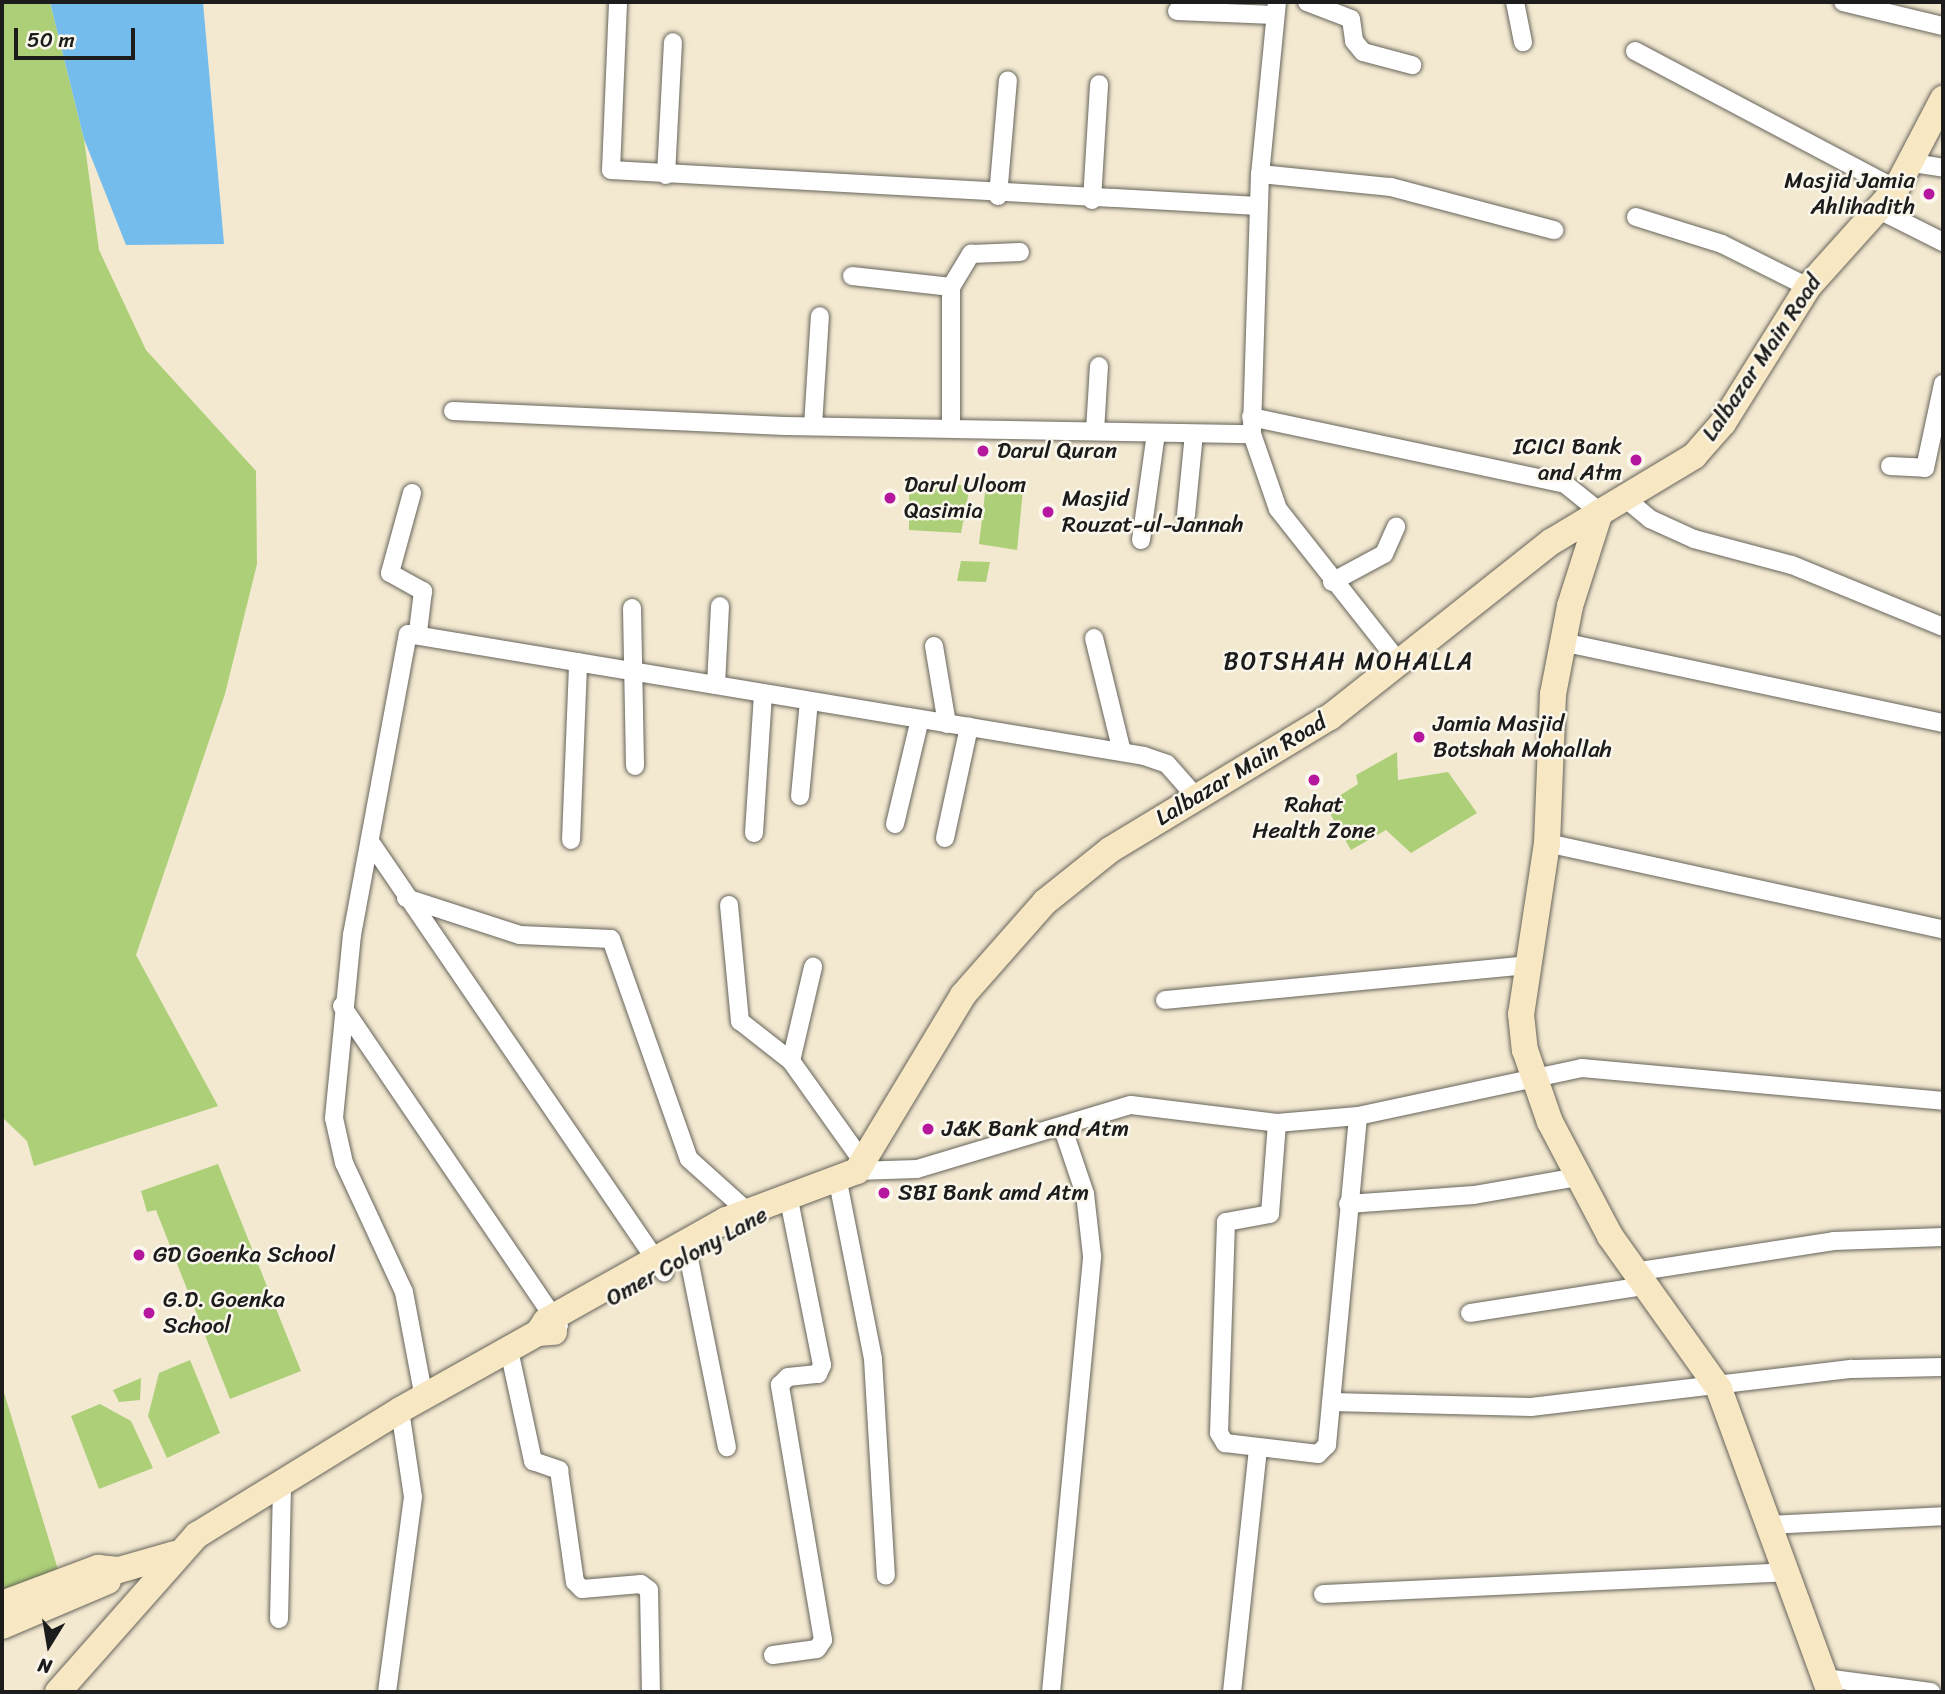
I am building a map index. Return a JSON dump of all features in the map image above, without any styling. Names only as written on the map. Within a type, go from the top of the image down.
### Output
[{"type":"main road","name":"Lalbazar Main Road","points":[[852,1172],[896,1097],[991,957],[1110,850],[1297,740],[1399,662],[1510,571],[1703,447],[1808,287],[1896,189],[1913,163],[1943,99]]},
{"type":"main road","points":[[1600,512],[1562,642],[1553,694],[1547,843],[1526,965],[1521,1014],[1535,1080],[1578,1177],[1639,1279],[1719,1390],[1768,1525],[1782,1572],[1828,1685]]},
{"type":"main road","points":[[783,1203],[852,1172]]},
{"type":"main road","name":"Omer Colony Lane","points":[[175,1554],[282,1483],[400,1410],[660,1266],[747,1211],[783,1203]]},
{"type":"main road","name":"Omer Colony Lane","points":[[660,1266],[689,1259],[766,1218],[783,1203]]},
{"type":"main road","points":[[2,1604],[98,1568],[119,1570],[175,1554]]},
{"type":"main road","points":[[58,1692],[118,1629],[175,1554]]},
{"type":"main road","points":[[2,1626],[106,1583],[119,1570]]},
{"type":"street","points":[[1307,2],[1351,19],[1354,41],[1363,51],[1412,65]]},
{"type":"street","points":[[1515,2],[1523,42]]},
{"type":"street","points":[[1843,2],[1943,26]]},
{"type":"street","points":[[618,3],[607,166],[666,175],[998,196],[1258,206]]},
{"type":"street","points":[[1177,11],[1275,8],[1259,174],[1252,425],[1278,509],[1332,582],[1399,662]]},
{"type":"street","points":[[666,175],[673,42]]},
{"type":"street","points":[[1635,51],[1896,189]]},
{"type":"street","points":[[998,196],[1008,80]]},
{"type":"street","points":[[1092,200],[1099,84]]},
{"type":"street","points":[[1913,163],[1943,168]]},
{"type":"street","points":[[1259,174],[1391,187],[1554,230]]},
{"type":"street","points":[[1877,209],[1943,242]]},
{"type":"street","points":[[1636,217],[1713,241],[1808,287]]},
{"type":"street","points":[[951,427],[951,287],[971,254],[1020,251]]},
{"type":"street","points":[[852,276],[951,287]]},
{"type":"street","points":[[814,426],[820,316]]},
{"type":"street","points":[[1095,431],[1099,366]]},
{"type":"street","points":[[1890,466],[1925,468],[1943,384]]},
{"type":"street","points":[[453,411],[814,426],[1194,434],[1252,425],[1565,484],[1600,512]]},
{"type":"street","points":[[1141,540],[1156,433]]},
{"type":"street","points":[[1186,515],[1194,434]]},
{"type":"street","points":[[412,493],[390,573],[423,591],[418,632]]},
{"type":"street","points":[[1625,498],[1650,519],[1694,539],[1792,565],[1943,627]]},
{"type":"street","points":[[1332,582],[1384,555],[1396,527]]},
{"type":"street","points":[[716,685],[720,606]]},
{"type":"street","points":[[632,608],[635,766]]},
{"type":"street","points":[[424,1398],[404,1292],[336,1141],[342,1006],[405,640],[418,632],[578,662],[1122,752],[1167,764],[1197,798]]},
{"type":"street","points":[[1094,638],[1122,752]]},
{"type":"street","points":[[1562,642],[1943,723]]},
{"type":"street","points":[[934,646],[947,724]]},
{"type":"street","points":[[570,840],[578,662]]},
{"type":"street","points":[[754,834],[763,693]]},
{"type":"street","points":[[800,796],[808,701]]},
{"type":"street","points":[[895,824],[920,719]]},
{"type":"street","points":[[945,838],[969,727]]},
{"type":"street","points":[[371,843],[406,898],[660,1266]]},
{"type":"street","points":[[1547,843],[1943,929]]},
{"type":"street","points":[[406,898],[520,935],[611,939],[689,1159],[747,1211]]},
{"type":"street","points":[[729,905],[740,1021],[791,1062],[852,1172],[873,1359],[886,1576]]},
{"type":"street","points":[[1165,1000],[1526,965]]},
{"type":"street","points":[[791,1062],[813,967]]},
{"type":"street","points":[[342,1006],[551,1326]]},
{"type":"street","points":[[852,1172],[917,1169],[1152,1104],[1277,1123],[1358,1116],[1581,1068],[1943,1101]]},
{"type":"street","points":[[1277,1123],[1270,1213],[1226,1222],[1219,1433],[1225,1443],[1324,1452],[1358,1116]]},
{"type":"street","points":[[1051,1692],[1093,1256],[1086,1194],[1063,1129]]},
{"type":"street","points":[[1348,1204],[1474,1195],[1578,1177]]},
{"type":"street","points":[[773,1656],[817,1648],[823,1640],[780,1385],[784,1378],[818,1374],[822,1365],[783,1203]]},
{"type":"street","points":[[1470,1313],[1834,1241],[1943,1237]]},
{"type":"street","points":[[689,1259],[727,1447]]},
{"type":"street","points":[[509,1350],[533,1461],[559,1470],[575,1582],[582,1589],[640,1584],[649,1590],[651,1692]]},
{"type":"street","points":[[1331,1402],[1531,1406],[1719,1390],[1852,1369],[1943,1367]]},
{"type":"street","points":[[387,1692],[413,1497],[400,1410]]},
{"type":"street","points":[[1232,1692],[1258,1448]]},
{"type":"street","points":[[279,1619],[282,1483]]},
{"type":"street","points":[[1768,1525],[1943,1516]]},
{"type":"street","points":[[1323,1594],[1782,1572]]},
{"type":"street","points":[[1828,1685],[1931,1692]]},
{"type":"green space","points":[[2,2],[50,2],[84,139],[99,250],[146,350],[256,471],[257,564],[225,694],[136,955],[218,1106],[34,1166],[27,1141],[2,1117]]},
{"type":"green space","points":[[909,480],[970,486],[961,533],[909,530]]},
{"type":"green space","points":[[986,485],[1023,490],[1017,550],[979,544]]},
{"type":"green space","points":[[961,561],[990,562],[986,582],[957,581]]},
{"type":"green space","points":[[1397,752],[1398,780],[1448,772],[1477,813],[1411,853],[1386,830],[1351,850],[1325,805],[1358,784],[1356,775]]},
{"type":"green space","points":[[218,1164],[301,1371],[230,1399],[156,1210],[147,1212],[141,1191]]},
{"type":"green space","points":[[190,1360],[220,1433],[167,1458],[148,1416],[159,1373]]},
{"type":"green space","points":[[141,1378],[140,1400],[119,1402],[113,1390]]},
{"type":"green space","points":[[2,1386],[59,1573],[2,1600]]},
{"type":"green space","points":[[100,1404],[131,1421],[153,1468],[99,1489],[71,1416]]},
{"type":"water","points":[[50,2],[203,2],[224,244],[126,245],[84,139]]},
{"type":"place","name":"Masjid Jamia Ahlihadith","points":[[1929,194]]},
{"type":"place","name":"Darul Quran","points":[[983,451]]},
{"type":"place","name":"ICICI Bank and Atm","points":[[1636,460]]},
{"type":"place","name":"Darul Uloom Qasimia","points":[[890,498]]},
{"type":"place","name":"Masjid Rouzat-ul-Jannah","points":[[1048,512]]},
{"type":"place","name":"Jamia Masjid Botshah Mohallah","points":[[1419,737]]},
{"type":"place","name":"Rahat Health Zone","points":[[1314,780]]},
{"type":"place","name":"J&K Bank and Atm","points":[[928,1129]]},
{"type":"place","name":"SBI Bank amd Atm","points":[[884,1193]]},
{"type":"place","name":"GD Goenka School","points":[[139,1255]]},
{"type":"place","name":"G.D. Goenka School","points":[[149,1313]]},
{"type":"district","name":"BOTSHAH MOHALLA","points":[[1349,662]]}]
